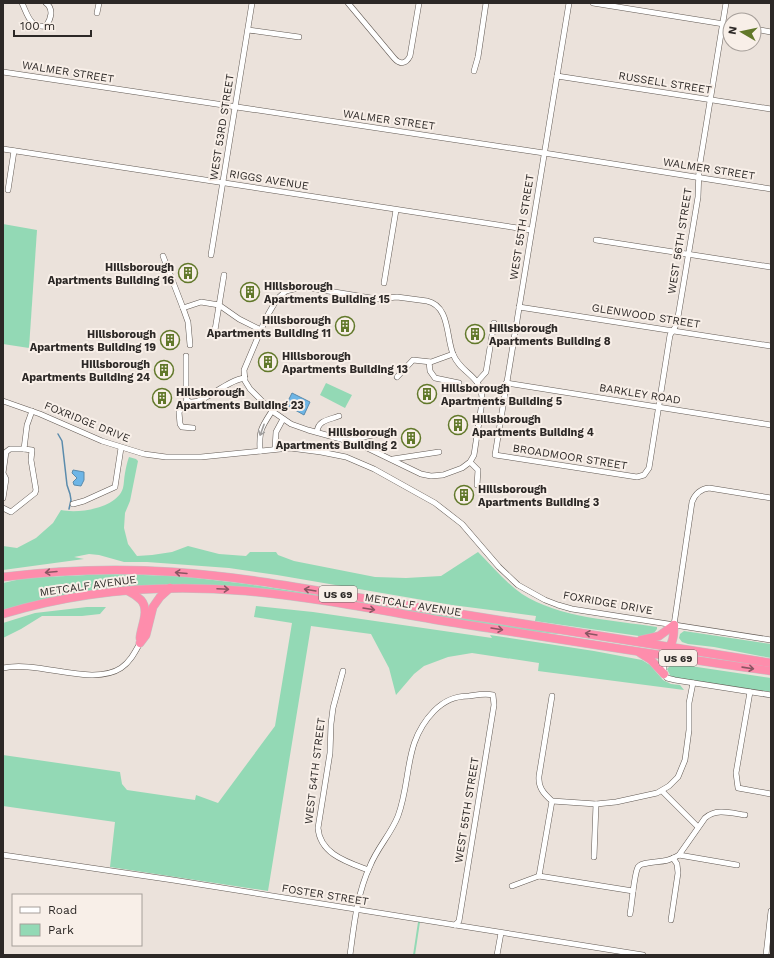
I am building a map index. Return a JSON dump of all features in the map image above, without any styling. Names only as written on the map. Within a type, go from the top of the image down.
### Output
[{"type":"highway","name":"METCALF AVENUE","points":[[3,577],[88,570],[138,570],[202,574],[671,646],[771,663]]},
{"type":"highway","points":[[140,643],[146,635],[153,607],[160,597],[170,588]]},
{"type":"highway","name":"METCALF AVENUE","points":[[3,614],[65,599],[128,591],[170,588],[221,589],[279,595],[667,657],[771,671]]},
{"type":"highway","points":[[128,591],[140,599],[144,608],[140,643]]},
{"type":"highway","points":[[636,641],[658,636],[674,625]]},
{"type":"highway","points":[[585,643],[623,644],[661,650],[667,649],[671,646],[674,625]]},
{"type":"highway","points":[[636,651],[651,660],[664,674]]},
{"type":"highway","points":[[667,657],[681,654],[714,658],[748,659]]},
{"type":"street","points":[[22,3],[31,22],[40,27],[46,26],[51,17],[50,6],[46,3]]},
{"type":"street","points":[[97,13],[99,3]]},
{"type":"street","name":"WEST 53RD STREET","points":[[211,255],[252,3]]},
{"type":"street","points":[[348,3],[390,54],[397,61],[404,63],[410,56],[419,3]]},
{"type":"street","points":[[474,71],[478,57],[486,3]]},
{"type":"street","name":"WEST 55TH STREET","points":[[495,455],[568,3]]},
{"type":"street","points":[[593,3],[722,24]]},
{"type":"street","name":"WEST 56TH STREET","points":[[641,477],[646,473],[649,467],[670,335],[677,323],[698,196],[699,169],[722,24]]},
{"type":"street","points":[[248,30],[299,37]]},
{"type":"street","name":"WALMER STREET","points":[[3,72],[544,153],[771,189]]},
{"type":"street","name":"RUSSELL STREET","points":[[557,76],[771,109]]},
{"type":"street","name":"RIGGS AVENUE","points":[[3,149],[531,230]]},
{"type":"street","points":[[8,190],[14,151]]},
{"type":"street","points":[[384,283],[396,210]]},
{"type":"street","points":[[596,240],[771,267]]},
{"type":"street","points":[[163,256],[188,322],[190,345]]},
{"type":"street","points":[[215,330],[224,275]]},
{"type":"street","points":[[296,288],[310,288],[379,299],[397,297],[429,302],[439,308],[444,316],[453,354],[459,364],[477,382],[480,388],[482,402],[474,455],[470,462],[456,471],[433,476],[416,472],[392,459],[349,440],[301,428],[283,419],[272,411],[250,389],[244,378],[245,368],[261,330],[276,298],[286,291],[296,288]]},
{"type":"street","points":[[183,308],[201,302],[219,305],[239,319],[261,330]]},
{"type":"street","name":"GLENWOOD STREET","points":[[519,307],[771,346]]},
{"type":"street","points":[[477,382],[486,372],[494,323]]},
{"type":"street","points":[[397,377],[413,360],[429,362],[453,354]]},
{"type":"street","points":[[186,356],[187,400],[179,412],[180,424],[182,426],[193,428]]},
{"type":"street","points":[[429,362],[430,371],[435,378],[460,383]]},
{"type":"street","points":[[187,400],[192,403],[196,402],[233,381],[244,378]]},
{"type":"street","name":"BARKLEY ROAD","points":[[506,383],[771,425]]},
{"type":"street","name":"FOXRIDGE DRIVE","points":[[3,401],[32,411],[92,438],[144,454],[186,458],[275,449],[299,449],[346,457],[374,469],[409,488],[452,515],[470,532],[506,574],[524,588],[545,600],[572,609],[771,640]]},
{"type":"street","points":[[24,449],[27,425],[32,411]]},
{"type":"street","points":[[260,451],[259,438],[261,430],[272,411]]},
{"type":"street","points":[[317,432],[317,427],[320,423],[339,416]]},
{"type":"street","points":[[275,449],[276,432],[283,419]]},
{"type":"street","points":[[349,440],[387,432]]},
{"type":"street","points":[[73,504],[84,501],[115,487],[121,448]]},
{"type":"street","points":[[3,498],[6,479],[3,473],[6,452],[10,450],[32,450],[31,460],[36,490],[35,493],[11,512],[3,508]]},
{"type":"street","points":[[392,459],[439,452]]},
{"type":"street","name":"BROADMOOR STREET","points":[[495,455],[637,478],[641,477]]},
{"type":"street","points":[[470,462],[479,471],[477,485]]},
{"type":"street","points":[[674,625],[694,496],[698,492],[709,488],[771,498]]},
{"type":"street","points":[[3,668],[20,665],[83,674],[101,675],[122,667],[134,654],[140,643]]},
{"type":"street","points":[[667,657],[664,666],[664,674],[667,678],[771,695]]},
{"type":"street","name":"WEST 54TH STREET","points":[[343,671],[333,708],[330,753],[318,835],[320,842],[329,852],[368,870]]},
{"type":"street","points":[[552,696],[538,783],[541,790],[552,801],[596,804],[626,800],[662,791],[678,777],[685,760],[689,730],[689,703],[693,683]]},
{"type":"street","points":[[750,692],[736,773],[738,788],[771,794]]},
{"type":"street","name":"WEST 55TH STREET","points":[[368,870],[398,816],[403,799],[412,747],[422,725],[438,707],[452,698],[488,694],[493,695],[494,706],[461,913],[459,921],[455,925]]},
{"type":"street","points":[[662,791],[698,827]]},
{"type":"street","points":[[539,876],[552,801]]},
{"type":"street","points":[[594,857],[596,804]]},
{"type":"street","points":[[630,914],[638,867],[643,864],[662,862],[680,855],[698,827],[709,814],[715,812],[745,816]]},
{"type":"street","name":"FOSTER STREET","points":[[3,855],[173,880],[643,955]]},
{"type":"street","points":[[680,855],[737,865]]},
{"type":"street","points":[[671,920],[678,873],[677,864],[674,858]]},
{"type":"street","points":[[350,955],[360,892],[368,870]]},
{"type":"street","points":[[512,886],[539,876],[634,891]]},
{"type":"street","points":[[766,955],[771,911]]},
{"type":"street","points":[[497,955],[501,933]]},
{"type":"green space","points":[[3,224],[37,230],[29,348],[3,344]]},
{"type":"green space","points":[[326,383],[352,395],[345,408],[320,395]]},
{"type":"green space","points":[[129,457],[138,461],[130,501],[125,513],[124,528],[128,544],[137,556],[172,552],[188,546],[219,554],[246,556],[250,552],[276,552],[278,555],[294,561],[375,577],[406,578],[441,576],[478,552],[510,584],[522,594],[537,602],[569,613],[605,620],[657,627],[657,629],[647,636],[639,636],[535,621],[536,616],[452,605],[277,575],[229,568],[147,562],[124,562],[99,555],[89,554],[74,557],[84,559],[3,570],[3,546],[17,548],[36,538],[53,523],[61,510],[77,511],[96,508],[105,505],[119,495],[123,488]]},
{"type":"green space","points":[[107,574],[179,576],[247,584],[559,632],[558,634],[527,631],[215,586],[33,602],[3,610],[3,583],[25,578]]},
{"type":"green space","points":[[256,606],[313,612],[492,638],[490,635],[642,660],[650,665],[663,680],[671,684],[680,685],[684,690],[538,671],[539,663],[472,653],[448,657],[424,666],[414,674],[396,695],[389,668],[371,634],[311,626],[268,891],[110,867],[115,822],[3,806],[3,755],[120,772],[122,784],[127,790],[195,800],[196,795],[218,803],[275,726],[292,623],[254,617]]},
{"type":"green space","points":[[87,607],[106,607],[100,614],[82,616],[42,616],[3,638],[3,623],[35,613]]},
{"type":"green space","points":[[684,631],[771,644],[771,658],[714,647],[688,644],[682,642],[679,638],[680,634]]},
{"type":"green space","points":[[677,664],[771,678],[771,692],[672,678],[667,669],[671,665]]},
{"type":"green space","points":[[418,922],[420,922],[415,955],[413,955]]},
{"type":"water","points":[[292,393],[310,402],[304,415],[286,405]]},
{"type":"water","points":[[73,470],[84,472],[84,480],[81,486],[74,485],[73,482],[77,478],[72,473]]},
{"type":"waterway","points":[[58,434],[62,441],[67,485],[71,500],[69,509]]},
{"type":"place","name":"Hillsborough Apartments Building 16","points":[[188,273]]},
{"type":"place","name":"Hillsborough Apartments Building 15","points":[[250,292]]},
{"type":"place","name":"Hillsborough Apartments Building 11","points":[[345,326]]},
{"type":"place","name":"Hillsborough Apartments Building 8","points":[[475,334]]},
{"type":"place","name":"Hillsborough Apartments Building 19","points":[[170,340]]},
{"type":"place","name":"Hillsborough Apartments Building 13","points":[[268,362]]},
{"type":"place","name":"Hillsborough Apartments Building 24","points":[[164,370]]},
{"type":"place","name":"Hillsborough Apartments Building 5","points":[[427,394]]},
{"type":"place","name":"Hillsborough Apartments Building 23","points":[[162,398]]},
{"type":"place","name":"Hillsborough Apartments Building 4","points":[[458,425]]},
{"type":"place","name":"Hillsborough Apartments Building 2","points":[[411,438]]},
{"type":"place","name":"Hillsborough Apartments Building 3","points":[[464,495]]}]
